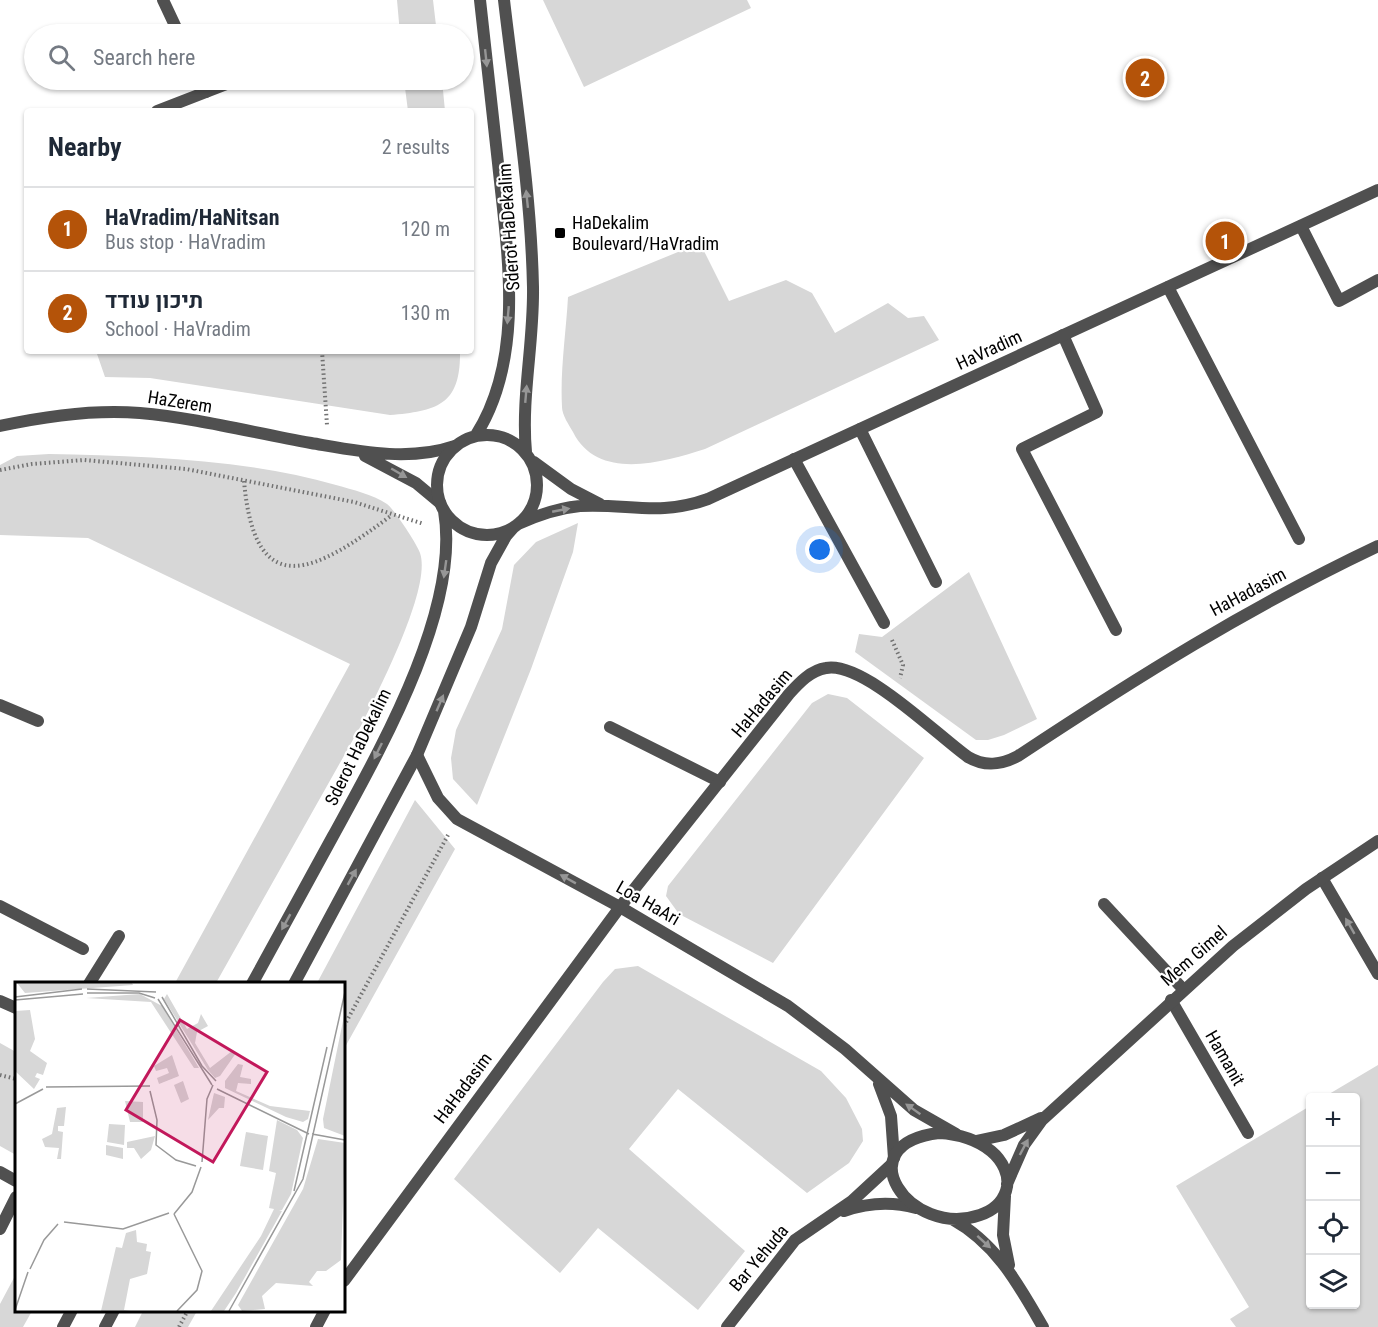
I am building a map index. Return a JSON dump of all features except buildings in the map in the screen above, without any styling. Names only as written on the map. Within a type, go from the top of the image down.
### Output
[{"type":"street","points":[[163,0],[174,24]]},
{"type":"street","name":"Sderot HaDekalim","points":[[476,435],[488,416],[499,386],[510,297],[507,249],[480,0]]},
{"type":"street","name":"Sderot HaDekalim","points":[[504,0],[531,234],[533,314],[524,410],[528,455]]},
{"type":"street","points":[[165,108],[211,90]]},
{"type":"street","name":"HaVradim","points":[[516,526],[560,510],[607,507],[648,510],[688,505],[708,499],[1378,190]]},
{"type":"street","points":[[1301,226],[1339,301],[1378,280]]},
{"type":"street","points":[[1168,287],[1299,539]]},
{"type":"street","points":[[1063,335],[1098,411],[1022,449],[1116,630]]},
{"type":"street","name":"HaZerem","points":[[0,426],[71,414],[129,413],[164,416],[353,450],[403,454],[433,452],[454,446]]},
{"type":"street","points":[[860,429],[936,582]]},
{"type":"street","points":[[295,982],[417,755],[471,627],[491,563],[506,536],[516,526],[530,512],[538,489],[537,474],[528,455],[507,438],[492,434],[476,435],[454,446],[438,472],[442,507],[455,523],[475,534],[491,535],[516,526]]},
{"type":"street","name":"HaZerem","points":[[353,450],[399,472],[425,489],[442,507]]},
{"type":"street","name":"HaVradim","points":[[528,455],[557,480],[607,507]]},
{"type":"street","points":[[794,459],[884,623]]},
{"type":"street","name":"Sderot HaDekalim","points":[[253,982],[370,767],[396,714],[436,615],[447,563],[448,532],[442,507]]},
{"type":"street","name":"HaHadasim","points":[[345,1280],[620,907],[789,694],[804,679],[819,670],[834,667],[852,671],[896,701],[973,760],[990,764],[1003,763],[1221,627],[1378,546]]},
{"type":"street","points":[[0,705],[38,721]]},
{"type":"street","points":[[610,727],[720,782]]},
{"type":"street","name":"Loa HaAri","points":[[417,755],[434,792],[457,819],[620,907],[788,1005],[827,1034],[914,1110],[957,1135]]},
{"type":"street","name":"Mem Gimel","points":[[1006,1189],[1029,1138],[1047,1115],[1183,988],[1264,921],[1322,878],[1378,842]]},
{"type":"street","points":[[1322,878],[1378,974]]},
{"type":"street","points":[[1104,904],[1183,988]]},
{"type":"street","points":[[0,906],[83,950]]},
{"type":"street","points":[[90,982],[119,936]]},
{"type":"street","name":"Hamanit","points":[[1171,1000],[1248,1133]]},
{"type":"street","points":[[0,1001],[15,1008]]},
{"type":"street","name":"Loa HaAri","points":[[874,1076],[883,1092],[891,1116],[893,1161]]},
{"type":"street","name":"Mem Gimel","points":[[975,1141],[1004,1135],[1047,1115]]},
{"type":"street","points":[[1011,1272],[1003,1235],[1007,1174],[1001,1161],[975,1141],[957,1135],[939,1133],[914,1139],[902,1147],[893,1161],[894,1185],[902,1197],[916,1208],[932,1215],[951,1219],[977,1235],[1011,1272],[1043,1327]]},
{"type":"street","name":"Bar Yehuda","points":[[727,1327],[788,1247],[825,1218],[866,1191],[893,1161]]},
{"type":"street","points":[[0,1172],[15,1180]]},
{"type":"street","points":[[951,1219],[985,1214],[997,1206],[1006,1189]]},
{"type":"street","points":[[0,1229],[15,1199]]},
{"type":"street","name":"Bar Yehuda","points":[[825,1218],[873,1204],[899,1203],[916,1208]]},
{"type":"street","points":[[63,1327],[71,1312]]},
{"type":"street","points":[[105,1327],[113,1312]]},
{"type":"street","points":[[316,1327],[324,1312]]},
{"type":"path","points":[[322,354],[328,446]]},
{"type":"path","points":[[0,470],[32,464],[84,460],[186,469],[354,502],[448,532]]},
{"type":"path","points":[[244,481],[252,533],[264,554],[280,564],[301,565],[321,560],[353,544],[392,515]]},
{"type":"path","points":[[884,623],[903,665],[896,701]]},
{"type":"path","points":[[345,1024],[457,819]]},
{"type":"path","points":[[0,1075],[15,1079]]},
{"type":"path","points":[[179,1327],[187,1312]]},
{"type":"shaded area","points":[[397,0],[433,0],[436,24],[399,24]]},
{"type":"shaded area","points":[[543,0],[747,0],[751,8],[584,87]]},
{"type":"shaded area","points":[[405,90],[443,90],[445,108],[408,108]]},
{"type":"shaded area","points":[[700,243],[729,301],[786,280],[812,293],[835,333],[888,303],[908,318],[924,316],[939,340],[705,449],[652,463],[615,463],[598,458],[584,448],[562,410],[562,366],[568,297]]},
{"type":"shaded area","points":[[97,354],[460,354],[456,383],[451,394],[443,402],[421,411],[390,415],[150,378],[105,377]]},
{"type":"shaded area","points":[[49,454],[157,458],[231,464],[302,476],[369,495],[387,504],[395,512],[420,553],[422,569],[411,613],[402,638],[363,722],[217,982],[176,982],[350,664],[88,538],[0,535],[0,465],[17,456]]},
{"type":"shaded area","points":[[578,523],[573,552],[531,669],[477,805],[453,779],[451,758],[456,730],[502,629],[514,565],[536,542]]},
{"type":"shaded area","points":[[969,572],[1037,719],[988,740],[976,740],[855,652],[859,634],[882,637]]},
{"type":"shaded area","points":[[828,694],[847,698],[924,758],[773,963],[679,914],[666,896],[668,886],[812,703]]},
{"type":"shaded area","points":[[415,800],[455,849],[345,1047],[345,982],[318,982]]},
{"type":"shaded area","points":[[638,966],[821,1071],[846,1098],[862,1129],[863,1141],[849,1163],[807,1193],[678,1089],[629,1149],[745,1251],[698,1310],[598,1228],[560,1273],[454,1179],[603,982],[615,969]]},
{"type":"shaded area","points":[[0,1043],[15,1051],[15,1154],[0,1146]]},
{"type":"shaded area","points":[[1378,1065],[1378,1327],[1236,1327],[1230,1319],[1249,1307],[1176,1186],[1306,1108],[1306,1309],[1360,1309],[1360,1093],[1331,1093]]},
{"type":"shaded area","points":[[15,1276],[15,1312],[31,1312],[23,1327],[0,1327],[0,1304]]},
{"type":"shaded area","points":[[142,1312],[196,1312],[188,1327],[135,1327]]},
{"type":"place","name":"תיכון עודד","points":[[1145,78]]},
{"type":"place","name":"HaDekalim Boulevard/HaVradim","points":[[560,233]]},
{"type":"place","name":"HaVradim/HaNitsan","points":[[1225,241]]}]
